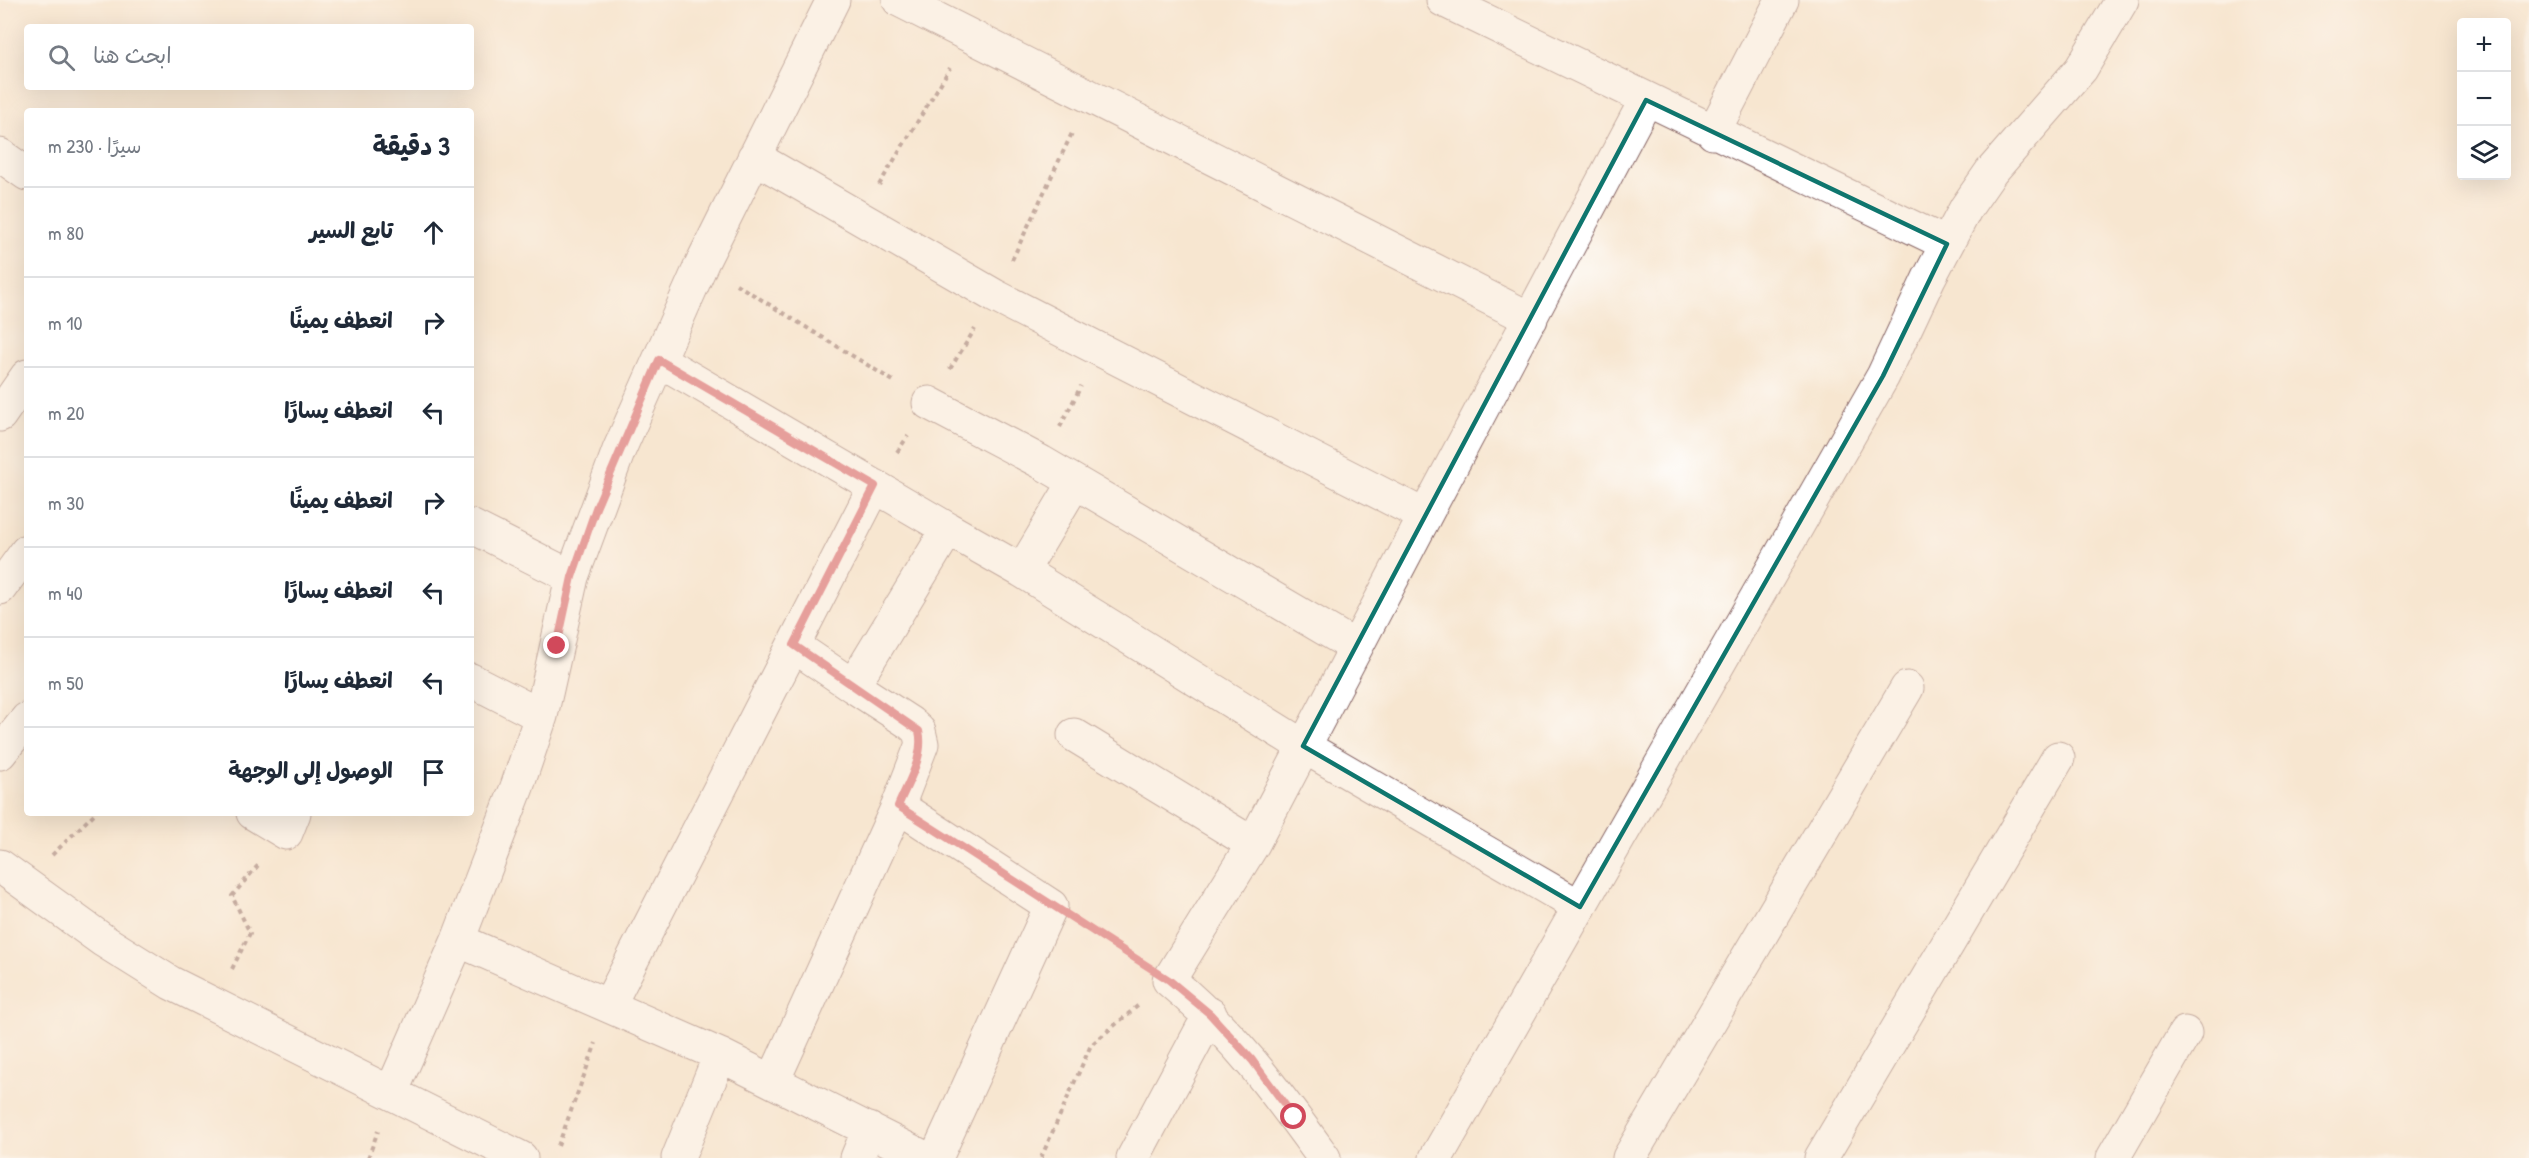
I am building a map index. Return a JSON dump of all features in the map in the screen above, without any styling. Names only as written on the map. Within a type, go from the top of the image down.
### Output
[{"type":"street","points":[[391,1093],[491,859],[541,716],[572,577],[596,508],[702,263],[833,0]]},
{"type":"street","points":[[899,0],[968,37],[1531,319]]},
{"type":"street","points":[[1443,0],[1947,244]]},
{"type":"street","points":[[1713,132],[1782,0]]},
{"type":"street","points":[[1436,1158],[1883,376],[1966,208],[1991,172],[2081,69],[2122,0]]},
{"type":"street","points":[[1324,1158],[1252,1060],[1210,1014],[1169,980],[1253,844],[1646,100]]},
{"type":"street","points":[[0,155],[24,172]]},
{"type":"street","points":[[754,157],[995,296],[1425,516]]},
{"type":"street","points":[[659,360],[1022,571],[1303,746],[1580,907]]},
{"type":"street","points":[[0,415],[24,380]]},
{"type":"street","points":[[929,403],[1041,462],[1356,647]]},
{"type":"street","points":[[1022,571],[1075,482]]},
{"type":"street","points":[[609,1005],[875,486]]},
{"type":"street","points":[[474,528],[572,577]]},
{"type":"street","points":[[853,686],[948,529]]},
{"type":"street","points":[[0,588],[24,555]]},
{"type":"street","points":[[773,1081],[898,806],[920,755],[922,744],[919,731],[794,645]]},
{"type":"street","points":[[474,682],[541,716]]},
{"type":"street","points":[[1629,1158],[1907,688]]},
{"type":"street","points":[[0,753],[24,723]]},
{"type":"street","points":[[1074,735],[1253,844]]},
{"type":"street","points":[[1821,1158],[2058,758]]},
{"type":"street","points":[[898,806],[1051,906],[936,1158]]},
{"type":"street","points":[[264,816],[290,823]]},
{"type":"street","points":[[8,883],[138,963],[214,1004],[521,1158]]},
{"type":"street","points":[[458,940],[609,1005],[773,1081],[863,1144],[925,1158]]},
{"type":"street","points":[[1133,1158],[1210,1014]]},
{"type":"street","points":[[2113,1158],[2185,1033]]},
{"type":"street","points":[[678,1158],[720,1055]]},
{"type":"path","points":[[858,219],[968,37]]},
{"type":"path","points":[[875,486],[995,296],[1089,96]]},
{"type":"path","points":[[702,263],[929,403]]},
{"type":"path","points":[[1041,462],[1099,350]]},
{"type":"path","points":[[8,883],[91,816]]},
{"type":"path","points":[[214,1004],[250,933],[232,896],[290,823]]},
{"type":"path","points":[[1041,1158],[1091,1045],[1169,980],[1051,906]]},
{"type":"path","points":[[558,1147],[609,1005]]},
{"type":"highlighted area","points":[[1646,100],[1947,244],[1883,376],[1580,907],[1303,746]]},
{"type":"route","points":[[557,646],[572,577],[596,508],[659,360],[875,486],[794,645],[919,731],[922,744],[920,755],[898,806],[1169,980],[1210,1014],[1252,1060],[1294,1117]]}]
